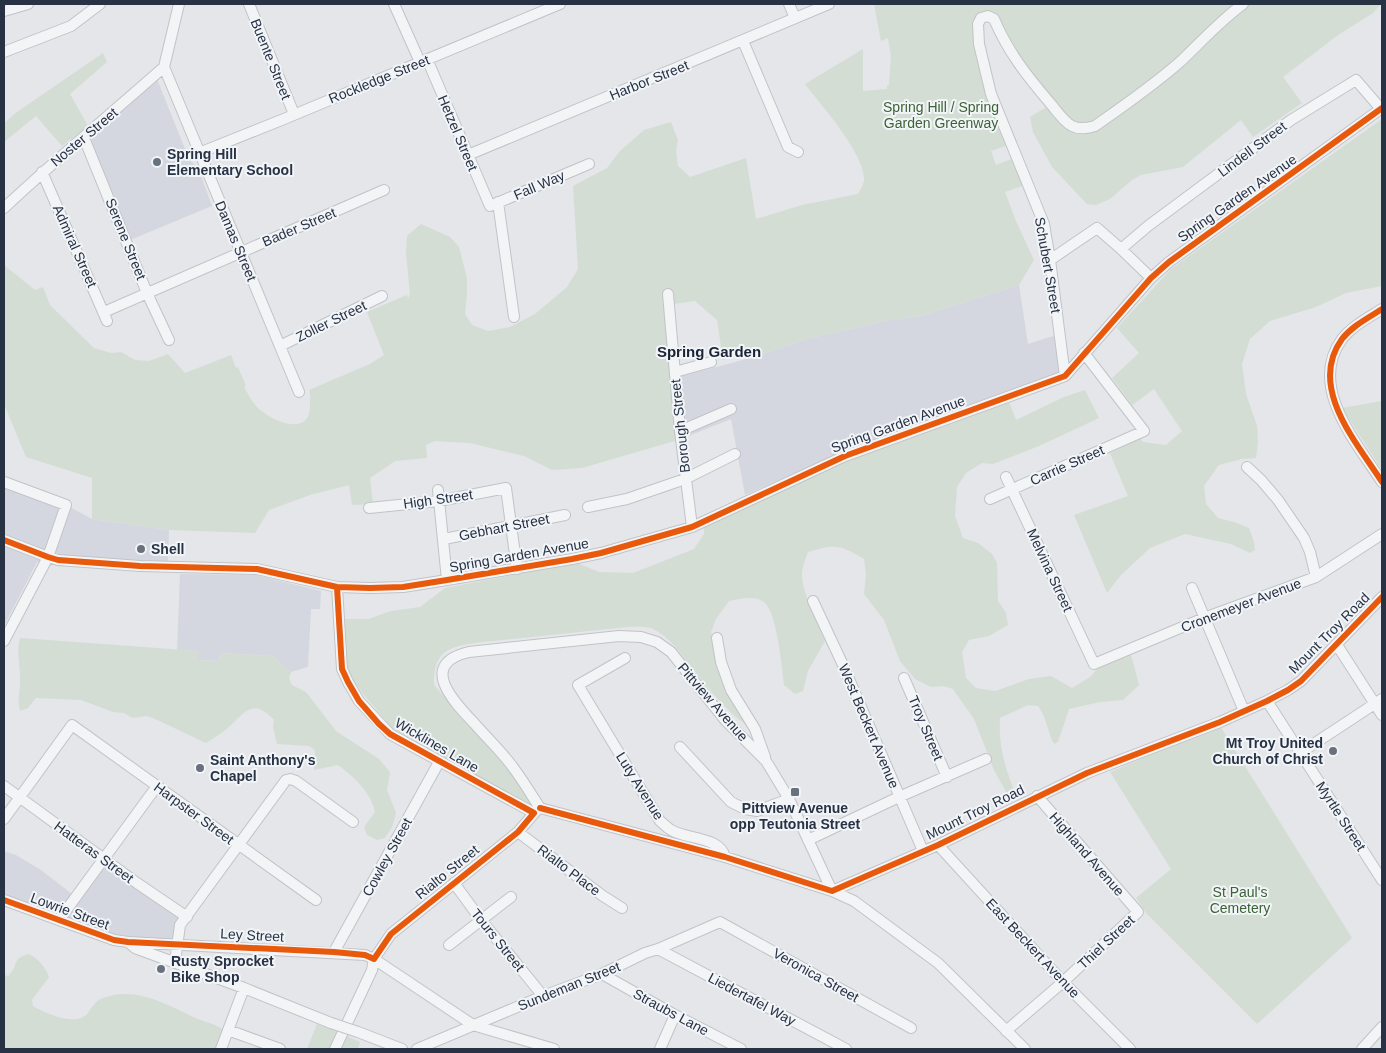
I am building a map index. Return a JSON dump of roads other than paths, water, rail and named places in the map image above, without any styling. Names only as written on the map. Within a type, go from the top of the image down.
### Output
[{"type":"street","points":[[4,11],[28,4]]},
{"type":"street","points":[[4,52],[71,26],[100,4]]},
{"type":"street","points":[[164,67],[179,4]]},
{"type":"street","name":"Buente Street","points":[[249,4],[294,114]]},
{"type":"street","name":"Hetzel Street","points":[[394,4],[424,60],[468,155],[494,204],[514,317]]},
{"type":"street","name":"Rockledge Street","points":[[198,153],[560,4]]},
{"type":"street","points":[[789,4],[795,18]]},
{"type":"street","name":"Harbor Street","points":[[468,155],[829,4]]},
{"type":"street","name":"Schubert Street","points":[[1065,376],[1044,224],[991,94],[979,44],[978,24],[981,18],[988,16],[994,19],[1004,42],[1033,83],[1064,120],[1073,126],[1087,128],[1095,126],[1156,82],[1224,17],[1242,4]]},
{"type":"street","points":[[743,41],[788,147],[798,152]]},
{"type":"street","name":"Noster Street","points":[[4,208],[42,172],[84,138],[164,67]]},
{"type":"street","name":"Damas Street","points":[[164,67],[198,153],[299,392]]},
{"type":"street","name":"Lindell Street","points":[[1121,249],[1148,226],[1291,120],[1356,80],[1382,109]]},
{"type":"street","name":"Spring Garden Avenue","points":[[4,540],[48,558],[140,566],[257,569],[337,587],[403,586],[517,569],[601,552],[692,527],[845,456],[1065,376],[1151,278],[1169,262],[1382,109]]},
{"type":"street","name":"Serene Street","points":[[84,138],[147,293],[169,340]]},
{"type":"street","name":"Fall Way","points":[[494,204],[589,164]]},
{"type":"street","name":"Admiral Street","points":[[42,172],[106,317]]},
{"type":"street","name":"Bader Street","points":[[106,317],[147,293],[384,190]]},
{"type":"street","points":[[1050,260],[1097,228],[1151,278]]},
{"type":"street","name":"Borough Street","points":[[668,294],[680,431],[692,527]]},
{"type":"street","name":"Zoller Street","points":[[280,346],[382,296]]},
{"type":"street","points":[[1382,309],[1360,323],[1342,340],[1335,352],[1331,365],[1330,381],[1333,399],[1344,424],[1382,482]]},
{"type":"street","name":"Carrie Street","points":[[990,500],[1144,431],[1084,354]]},
{"type":"street","points":[[675,372],[711,362]]},
{"type":"street","points":[[680,431],[731,409]]},
{"type":"street","points":[[588,507],[627,499],[685,479],[735,454]]},
{"type":"street","points":[[1247,467],[1278,500],[1304,538],[1310,552],[1316,577]]},
{"type":"street","name":"Melvina Street","points":[[1006,477],[1094,664]]},
{"type":"street","points":[[4,482],[66,505],[48,558],[4,641]]},
{"type":"street","name":"High Street","points":[[369,508],[439,501],[506,488],[511,525]]},
{"type":"street","points":[[438,490],[448,580]]},
{"type":"street","name":"Gebhart Street","points":[[444,539],[564,515]]},
{"type":"street","points":[[511,525],[517,569]]},
{"type":"street","name":"Cronemeyer Avenue","points":[[1094,664],[1204,618],[1316,577],[1382,534]]},
{"type":"street","name":"Wicklines Lane","points":[[337,587],[342,669],[359,701],[379,724],[390,734],[439,762],[537,811]]},
{"type":"street","points":[[1192,588],[1244,711]]},
{"type":"street","name":"Mount Troy Road","points":[[832,891],[923,851],[1087,773],[1244,711],[1288,690],[1301,681],[1382,597]]},
{"type":"street","name":"West Beckert Avenue","points":[[813,601],[843,665],[923,851]]},
{"type":"street","name":"Pittview Avenue","points":[[537,811],[512,766],[449,696],[443,675],[448,662],[469,652],[619,636],[641,637],[657,642],[671,652],[725,720],[766,761],[789,799],[832,891]]},
{"type":"street","points":[[717,638],[721,662],[731,690],[754,729],[766,761]]},
{"type":"street","points":[[1337,645],[1379,702],[1382,715]]},
{"type":"street","name":"Luty Avenue","points":[[625,658],[578,685],[660,821],[672,831],[715,844],[723,850],[725,857]]},
{"type":"street","name":"Troy Street","points":[[904,678],[947,777]]},
{"type":"street","name":"Myrtle Street","points":[[1267,701],[1382,880]]},
{"type":"street","points":[[1300,754],[1379,702]]},
{"type":"street","name":"Harpster Street","points":[[19,797],[72,725],[316,900]]},
{"type":"street","points":[[680,747],[731,802],[745,809],[757,811],[789,799]]},
{"type":"street","points":[[808,840],[986,759]]},
{"type":"street","name":"Cowley Street","points":[[334,952],[439,762]]},
{"type":"street","points":[[175,962],[178,931],[186,917],[286,780],[290,778],[352,822]]},
{"type":"street","name":"Hatteras Street","points":[[4,786],[186,917]]},
{"type":"street","points":[[59,920],[157,786]]},
{"type":"street","name":"Highland Avenue","points":[[1037,796],[1138,912]]},
{"type":"street","points":[[4,819],[19,797]]},
{"type":"street","points":[[537,811],[725,857],[832,891],[854,901],[938,963],[1024,1049]]},
{"type":"street","name":"Rialto Street","points":[[335,1049],[372,970],[374,959],[391,934],[518,832],[537,811]]},
{"type":"street","name":"Rialto Place","points":[[518,832],[603,896],[622,908]]},
{"type":"street","name":"East Beckert Avenue","points":[[938,844],[1063,982],[1130,1049]]},
{"type":"street","name":"Tours Street","points":[[454,883],[481,920],[543,996]]},
{"type":"street","points":[[450,945],[511,897]]},
{"type":"street","name":"Lowrie Street","points":[[4,900],[114,940],[128,942],[134,948],[244,988],[400,1049]]},
{"type":"street","name":"Thiel Street","points":[[1006,1031],[1063,982],[1138,912]]},
{"type":"street","name":"Sundeman Street","points":[[417,1049],[543,996],[602,974],[645,953],[720,922]]},
{"type":"street","name":"Veronica Street","points":[[720,922],[911,1028]]},
{"type":"street","name":"Ley Street","points":[[128,942],[365,954],[473,1025],[554,1049]]},
{"type":"street","name":"Liedertafel Way","points":[[658,949],[846,1049]]},
{"type":"street","name":"Straubs Lane","points":[[602,974],[741,1049]]},
{"type":"street","points":[[221,1049],[244,988]]},
{"type":"street","points":[[660,1049],[675,1015]]},
{"type":"street","points":[[1362,1049],[1382,1027]]},
{"type":"street","points":[[228,1030],[280,1049]]},
{"type":"place","name":"Spring Hill Elementary School","points":[[157,162]]},
{"type":"place","name":"Shell","points":[[141,549]]},
{"type":"place","name":"Mt Troy United Church of Christ","points":[[1333,751]]},
{"type":"place","name":"Saint Anthony's Chapel","points":[[200,768]]},
{"type":"place","name":"Pittview Avenue opp Teutonia Street","points":[[795,792]]},
{"type":"place","name":"Rusty Sprocket Bike Shop","points":[[161,969]]},
{"type":"district","name":"Spring Garden","points":[[709,352]]},
{"type":"park label","name":"Spring Hill / Spring Garden Greenway","points":[[941,116]]},
{"type":"park label","name":"St Paul's Cemetery","points":[[1240,900]]}]
